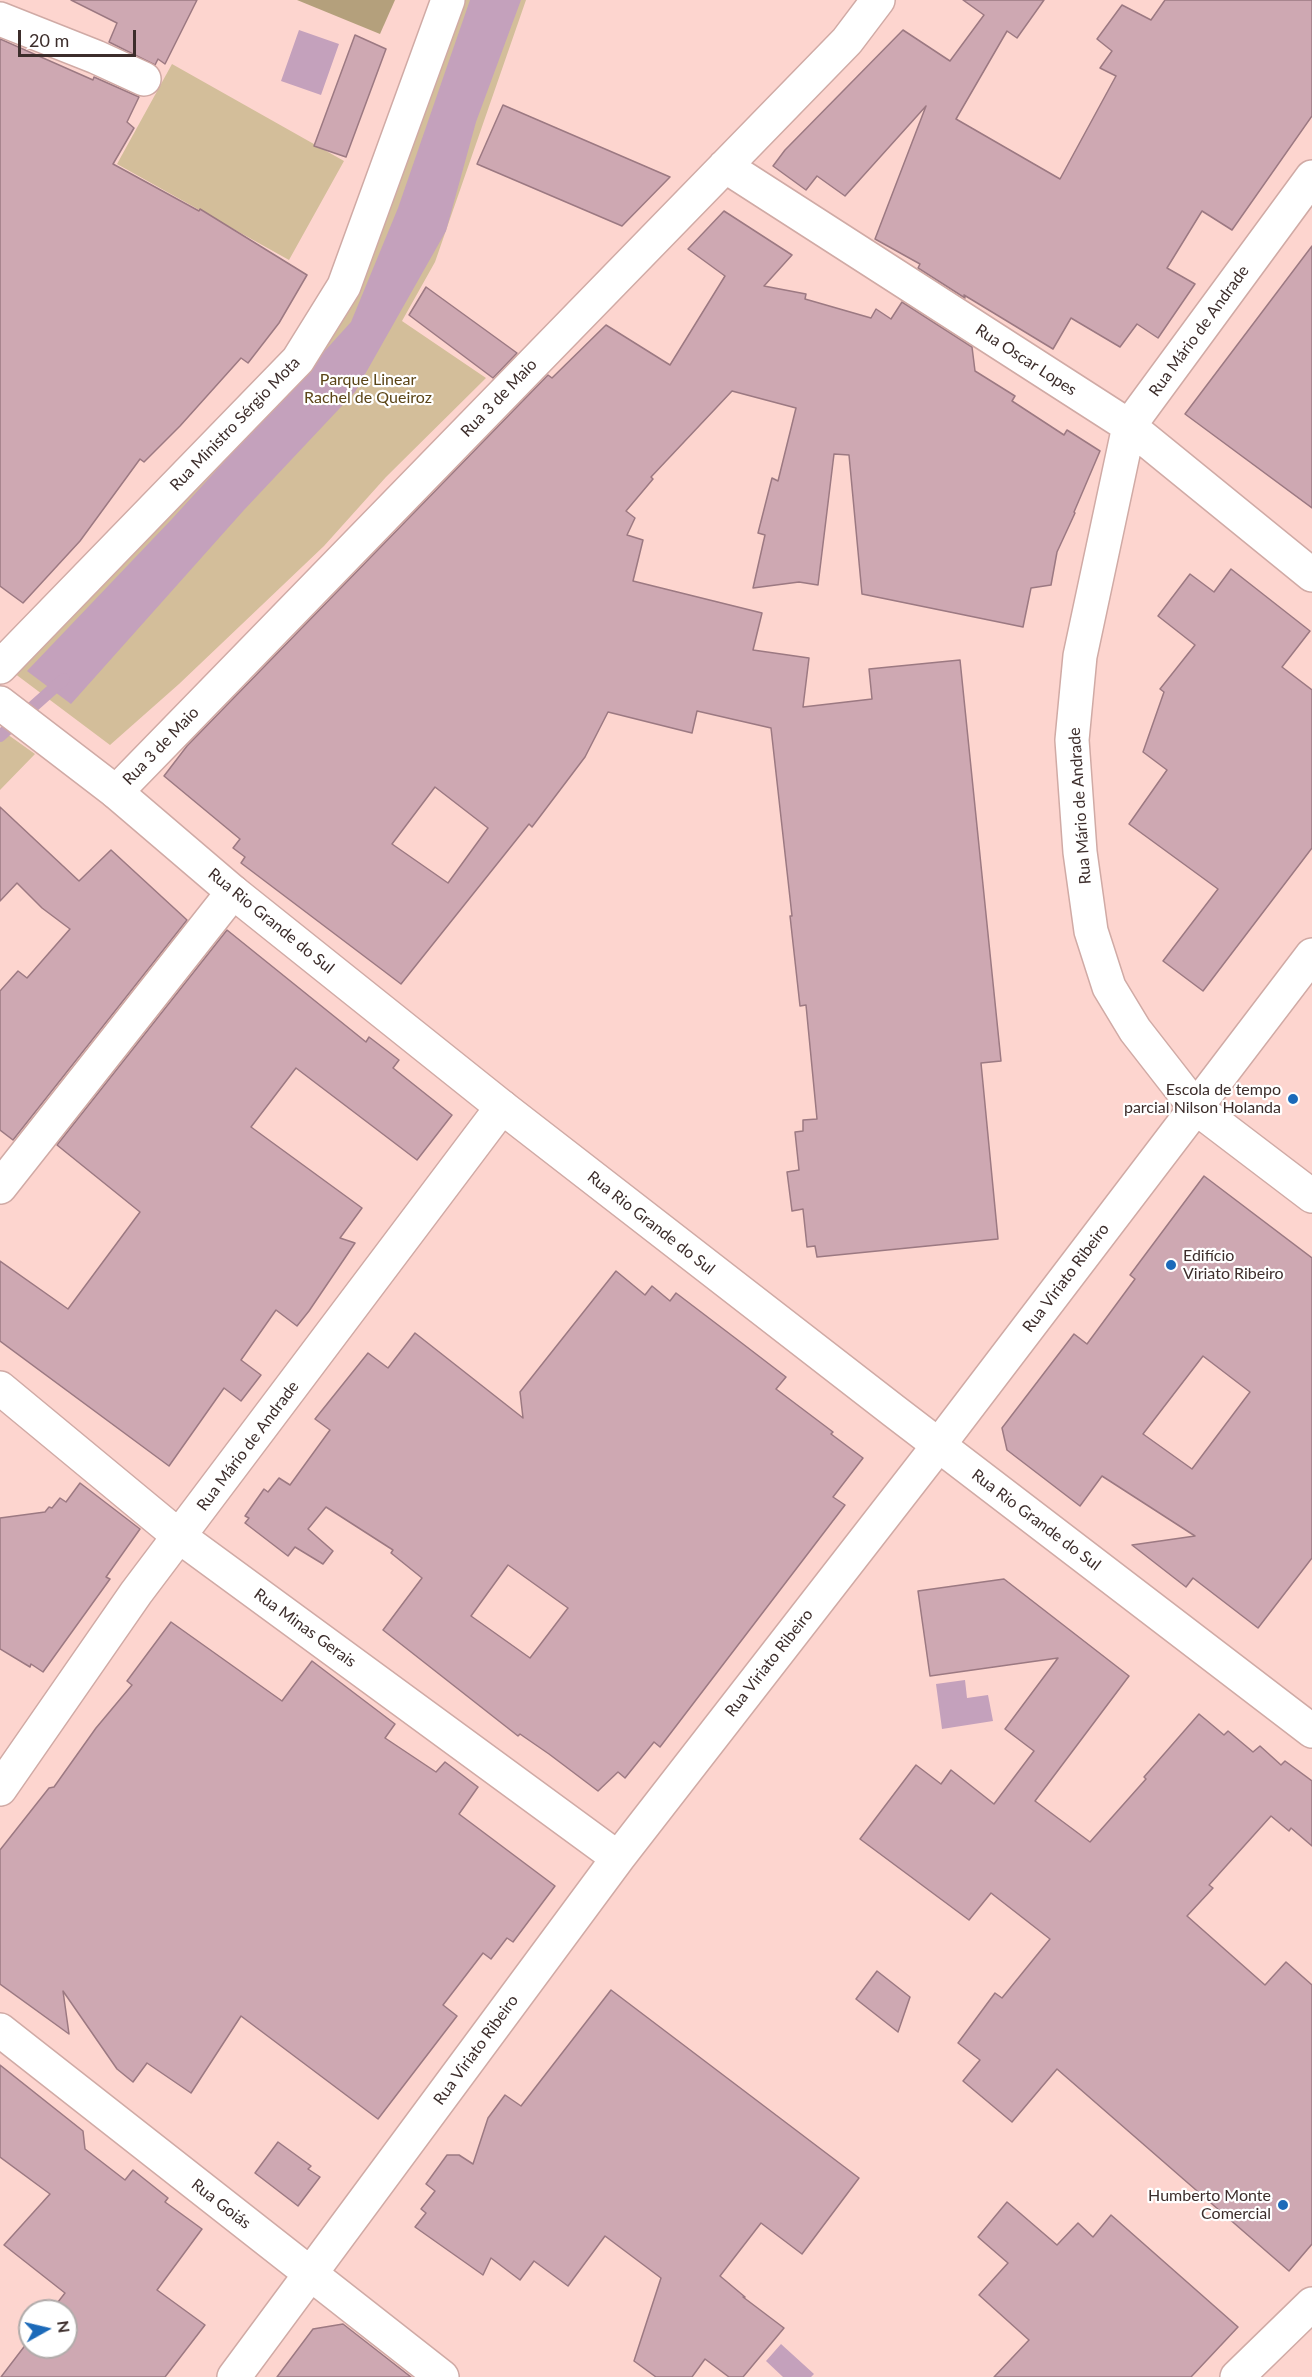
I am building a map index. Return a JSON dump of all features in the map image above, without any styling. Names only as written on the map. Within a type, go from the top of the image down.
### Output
[{"type":"street","name":"Rua Ministro Sérgio Mota","points":[[0,667],[298,360],[344,286],[448,0]]},
{"type":"street","name":"Rua 3 de Maio","points":[[116,792],[847,41],[878,0]]},
{"type":"street","points":[[0,19],[96,57],[144,79]]},
{"type":"street","name":"Rua Oscar Lopes","points":[[725,166],[1129,426],[1312,575]]},
{"type":"street","name":"Rua Mário de Andrade","points":[[1312,177],[1129,426],[1080,656],[1072,740],[1080,852],[1091,931],[1109,987],[1135,1030],[1195,1107],[1312,1196]]},
{"type":"street","name":"Rua Rio Grande do Sul","points":[[0,703],[116,792],[233,892],[502,1107],[938,1446],[1310,1725]]},
{"type":"street","points":[[0,1187],[233,892]]},
{"type":"street","name":"Rua Viriato Ribeiro","points":[[234,2377],[618,1858],[938,1446],[1312,955]]},
{"type":"street","name":"Rua Mário de Andrade","points":[[0,1789],[136,1593],[502,1107]]},
{"type":"street","name":"Rua Minas Gerais","points":[[0,1388],[180,1537],[618,1858]]},
{"type":"street","name":"Rua Goiás","points":[[0,2030],[442,2377]]},
{"type":"street","points":[[1237,2377],[1312,2304]]},
{"type":"green space","name":"Parque Linear Rachel de Queiroz","points":[[448,0],[526,0],[435,262],[402,321],[486,378],[386,477],[324,546],[179,684],[110,745],[2,664],[310,342]]},
{"type":"green space","points":[[172,64],[344,161],[289,260],[117,164]]},
{"type":"green space","points":[[0,729],[35,754],[0,790]]},
{"type":"shaded area","points":[[297,0],[395,0],[380,34]]},
{"type":"shaded area","points":[[470,0],[521,0],[476,122],[446,231],[355,392],[244,510],[71,704],[27,671],[171,520],[351,322],[398,208]]},
{"type":"shaded area","points":[[299,30],[339,44],[321,95],[281,81]]},
{"type":"shaded area","points":[[965,1680],[967,1698],[988,1695],[993,1721],[942,1729],[936,1684]]},
{"type":"shaded area","points":[[781,2344],[814,2374],[811,2377],[783,2377],[766,2361]]},
{"type":"building","points":[[71,0],[197,0],[165,64],[158,59],[155,65],[109,42],[117,23]]},
{"type":"building","points":[[963,0],[1044,0],[1017,38],[1007,31],[956,119],[1060,179],[1116,76],[1100,68],[1112,51],[1097,39],[1122,5],[1151,20],[1165,0],[1312,0],[1312,116],[1232,230],[1202,211],[1167,268],[1195,284],[1158,338],[1137,324],[1120,347],[1071,318],[1053,349],[964,295],[965,298],[918,268],[920,264],[875,239],[926,106],[845,196],[817,176],[806,190],[773,166],[785,150],[903,30],[950,61],[984,15]]},
{"type":"building","points":[[355,35],[386,49],[346,157],[314,146]]},
{"type":"building","points":[[0,39],[93,80],[94,77],[139,97],[127,122],[134,128],[113,164],[199,211],[200,209],[307,275],[279,323],[248,363],[241,358],[144,462],[140,459],[80,541],[23,603],[0,586]]},
{"type":"building","points":[[503,105],[670,177],[622,226],[477,164]]},
{"type":"building","points":[[724,211],[792,255],[764,286],[806,294],[805,299],[871,318],[876,309],[891,319],[902,302],[972,347],[975,371],[1015,396],[1012,401],[1064,435],[1067,430],[1100,451],[1057,552],[1051,585],[1031,588],[1023,627],[862,594],[849,455],[834,454],[818,585],[799,582],[753,588],[765,535],[758,533],[772,478],[778,481],[796,408],[732,391],[651,477],[653,479],[626,511],[635,518],[627,535],[643,540],[633,581],[762,613],[753,650],[809,658],[803,707],[872,699],[869,669],[960,660],[1001,1061],[981,1063],[998,1239],[817,1257],[815,1246],[807,1247],[803,1209],[792,1211],[787,1172],[799,1170],[795,1132],[803,1131],[803,1120],[817,1119],[806,1005],[800,1006],[771,728],[697,711],[692,733],[608,712],[585,757],[532,827],[529,824],[401,984],[241,863],[245,857],[233,848],[240,839],[164,776],[187,746],[548,375],[552,378],[606,325],[670,365],[725,276],[688,249]],"holes":[[[435,787],[488,828],[448,883],[392,844]]]},
{"type":"building","points":[[1312,246],[1312,508],[1185,414]]},
{"type":"building","points":[[426,287],[517,353],[493,378],[409,315]]},
{"type":"building","points":[[1231,569],[1310,631],[1282,667],[1312,690],[1312,848],[1203,991],[1163,961],[1218,889],[1129,824],[1167,770],[1143,752],[1164,692],[1160,689],[1195,645],[1158,616],[1190,574],[1214,592]]},
{"type":"building","points":[[0,807],[79,881],[111,850],[187,920],[13,1140],[0,1130],[0,991],[18,971],[27,978],[70,929],[42,908],[17,883],[0,901]]},
{"type":"building","points":[[227,930],[366,1042],[369,1037],[399,1060],[393,1068],[452,1115],[417,1160],[296,1068],[251,1127],[362,1208],[340,1238],[355,1243],[297,1326],[276,1310],[241,1360],[261,1375],[241,1401],[224,1388],[169,1466],[0,1341],[0,1261],[68,1309],[140,1212],[57,1145]]},
{"type":"building","points":[[1204,1176],[1312,1258],[1312,1558],[1258,1628],[1193,1578],[1186,1587],[1132,1545],[1195,1536],[1102,1476],[1080,1506],[1007,1450],[1002,1428],[1074,1334],[1087,1344],[1135,1279],[1130,1275]],"holes":[[[1203,1356],[1250,1392],[1192,1469],[1143,1434]]]},
{"type":"building","points":[[616,1271],[645,1295],[652,1286],[670,1301],[676,1293],[786,1377],[776,1389],[863,1458],[833,1497],[845,1505],[660,1747],[654,1742],[625,1778],[618,1772],[598,1791],[520,1734],[518,1736],[383,1630],[422,1578],[391,1553],[393,1550],[326,1507],[308,1529],[333,1551],[323,1564],[295,1547],[288,1556],[245,1523],[249,1518],[245,1516],[264,1489],[268,1492],[279,1478],[290,1485],[330,1430],[315,1419],[368,1353],[388,1368],[415,1333],[523,1418],[520,1392]],"holes":[[[508,1565],[568,1608],[530,1658],[471,1616]]]},
{"type":"building","points":[[80,1483],[140,1529],[106,1577],[110,1579],[43,1672],[0,1649],[0,1518],[45,1512],[49,1507],[52,1508],[60,1498],[66,1502]]},
{"type":"building","points":[[1004,1579],[1129,1676],[1035,1801],[1090,1842],[1199,1714],[1224,1735],[1228,1731],[1253,1752],[1260,1746],[1281,1765],[1285,1761],[1312,1781],[1312,1846],[1291,1828],[1289,1831],[1271,1816],[1209,1885],[1213,1888],[1187,1916],[1265,1985],[1286,1962],[1312,1985],[1312,2244],[1289,2271],[1057,2069],[1012,2122],[963,2081],[980,2060],[958,2043],[995,1993],[1002,1998],[1050,1939],[991,1893],[969,1920],[860,1839],[916,1765],[941,1784],[951,1770],[994,1804],[1034,1751],[1005,1729],[1058,1658],[930,1676],[918,1591]]},
{"type":"building","points":[[171,1622],[282,1701],[312,1661],[395,1724],[385,1738],[436,1772],[445,1762],[478,1787],[459,1814],[555,1886],[513,1942],[507,1938],[491,1959],[483,1953],[443,2005],[457,2016],[378,2119],[241,2016],[191,2093],[147,2063],[133,2082],[117,2069],[63,1991],[69,2034],[0,1984],[0,1850],[49,1788],[54,1787],[96,1728],[132,1685],[127,1681]]},
{"type":"building","points":[[877,1971],[910,1997],[898,2032],[856,1999]]},
{"type":"building","points":[[611,1990],[859,2178],[802,2254],[761,2223],[720,2276],[784,2328],[743,2377],[729,2377],[705,2359],[692,2377],[656,2377],[634,2361],[661,2278],[605,2236],[568,2286],[534,2261],[520,2280],[491,2258],[483,2275],[415,2227],[426,2213],[421,2209],[435,2191],[426,2184],[447,2155],[459,2155],[473,2164],[488,2118],[505,2095],[521,2106]]},
{"type":"building","points":[[0,2065],[83,2131],[85,2149],[125,2180],[133,2170],[168,2198],[165,2202],[202,2229],[157,2290],[205,2325],[165,2377],[1,2377],[18,2355],[18,2359],[78,2359],[78,2299],[60,2299],[65,2293],[4,2245],[50,2194],[0,2157]]},
{"type":"building","points":[[278,2142],[311,2166],[308,2169],[320,2177],[298,2206],[255,2173]]},
{"type":"building","points":[[1007,2202],[1057,2245],[1078,2223],[1093,2237],[1111,2215],[1238,2327],[1191,2377],[994,2377],[1029,2340],[979,2295],[1008,2263],[978,2237]]},
{"type":"building","points":[[343,2324],[411,2377],[277,2377],[313,2329]]},
{"type":"waterway","points":[[0,736],[64,679]]},
{"type":"place","name":"Escola de tempo parcial Nilson Holanda","points":[[1293,1099]]},
{"type":"place","name":"Edifício Viriato Ribeiro","points":[[1171,1265]]},
{"type":"place","name":"Humberto Monte Comercial","points":[[1283,2205]]}]
